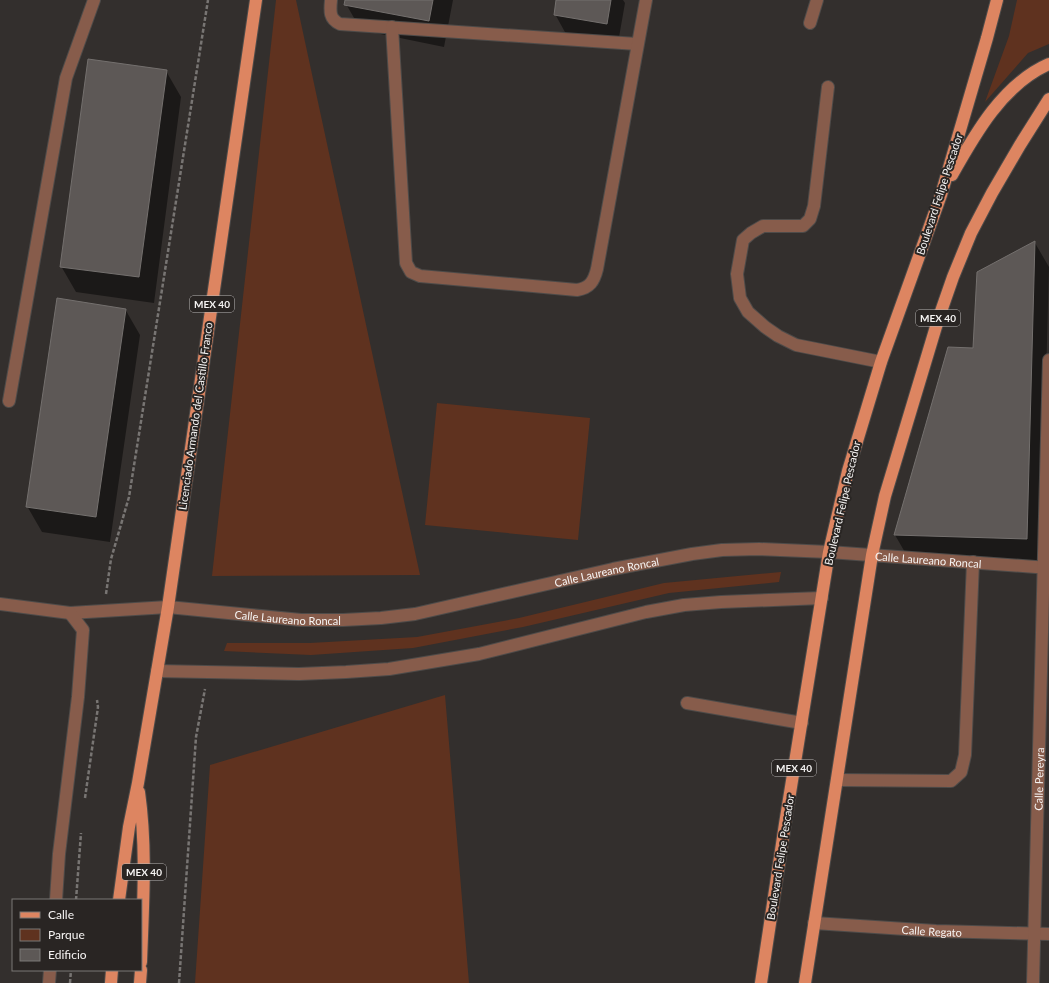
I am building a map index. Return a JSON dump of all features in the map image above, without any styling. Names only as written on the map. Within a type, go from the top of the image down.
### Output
[{"type":"main road","name":"Licenciado Armando del Castillo Franco","points":[[119,899],[129,827],[168,607],[256,0]]},
{"type":"main road","name":"Boulevard Felipe Pescador","points":[[761,983],[829,552],[848,471],[881,362],[941,195],[988,38],[997,0]]},
{"type":"main road","points":[[941,195],[969,145],[999,103],[1028,76],[1049,64]]},
{"type":"main road","name":"MEX 40","points":[[806,983],[814,923],[872,555],[885,496],[952,277],[971,233],[992,193],[1049,99]]},
{"type":"main road","name":"Licenciado Armando del Castillo Franco","points":[[138,783],[143,821],[144,857],[142,927]]},
{"type":"main road","points":[[111,983],[112,971]]},
{"type":"main road","points":[[140,983],[141,971]]},
{"type":"street","points":[[9,401],[66,78],[94,0]]},
{"type":"street","points":[[331,0],[331,16],[334,21],[340,24],[637,44]]},
{"type":"street","points":[[392,27],[406,263],[411,272],[420,276],[577,290],[589,286],[594,280],[598,269],[646,0]]},
{"type":"street","points":[[810,23],[817,0]]},
{"type":"street","points":[[828,87],[814,206],[810,219],[802,226],[763,226],[751,233],[744,240],[737,274],[740,298],[748,312],[765,327],[778,336],[796,345],[881,362]]},
{"type":"street","name":"Calle Pereyra","points":[[1033,983],[1034,934],[1044,759],[1049,360]]},
{"type":"street","name":"Calle Laureano Roncal","points":[[0,604],[70,613],[168,607],[301,620],[381,618],[415,614],[613,569],[692,554],[722,550],[758,549],[829,552],[1046,568]]},
{"type":"street","points":[[837,780],[951,781],[961,772],[965,755],[974,562]]},
{"type":"street","points":[[157,671],[299,674],[389,669],[479,654],[646,612],[684,605],[822,598]]},
{"type":"street","points":[[56,899],[59,854],[78,697],[83,630],[70,613]]},
{"type":"street","points":[[687,703],[802,723]]},
{"type":"street","name":"Calle Regato","points":[[814,923],[936,931],[1049,934]]},
{"type":"street","points":[[50,971],[50,983]]},
{"type":"path","points":[[104,611],[111,559],[129,497],[208,0]]},
{"type":"path","points":[[179,983],[196,737],[208,672]]},
{"type":"path","points":[[85,799],[98,707],[96,695]]},
{"type":"path","points":[[76,899],[81,830]]},
{"type":"path","points":[[70,983],[71,971]]},
{"type":"green space","points":[[276,0],[296,0],[420,575],[212,576]]},
{"type":"green space","points":[[1017,0],[1049,0],[1049,44],[1028,53],[985,102],[1009,36]]},
{"type":"green space","points":[[437,403],[590,418],[578,540],[425,525]]},
{"type":"green space","points":[[781,572],[779,582],[669,593],[523,627],[413,648],[311,655],[224,651],[227,643],[310,643],[417,637],[519,618],[664,583]]},
{"type":"green space","points":[[445,695],[469,983],[195,983],[210,765]]},
{"type":"building","points":[[345,0],[433,0],[429,21],[344,5]]},
{"type":"building","points":[[556,0],[611,0],[607,24],[554,15]]},
{"type":"building","points":[[88,59],[167,70],[139,277],[60,267]]},
{"type":"building","points":[[1035,241],[1027,539],[894,535],[948,347],[973,348],[977,272]]},
{"type":"building","points":[[57,298],[126,309],[96,517],[26,507]]}]
